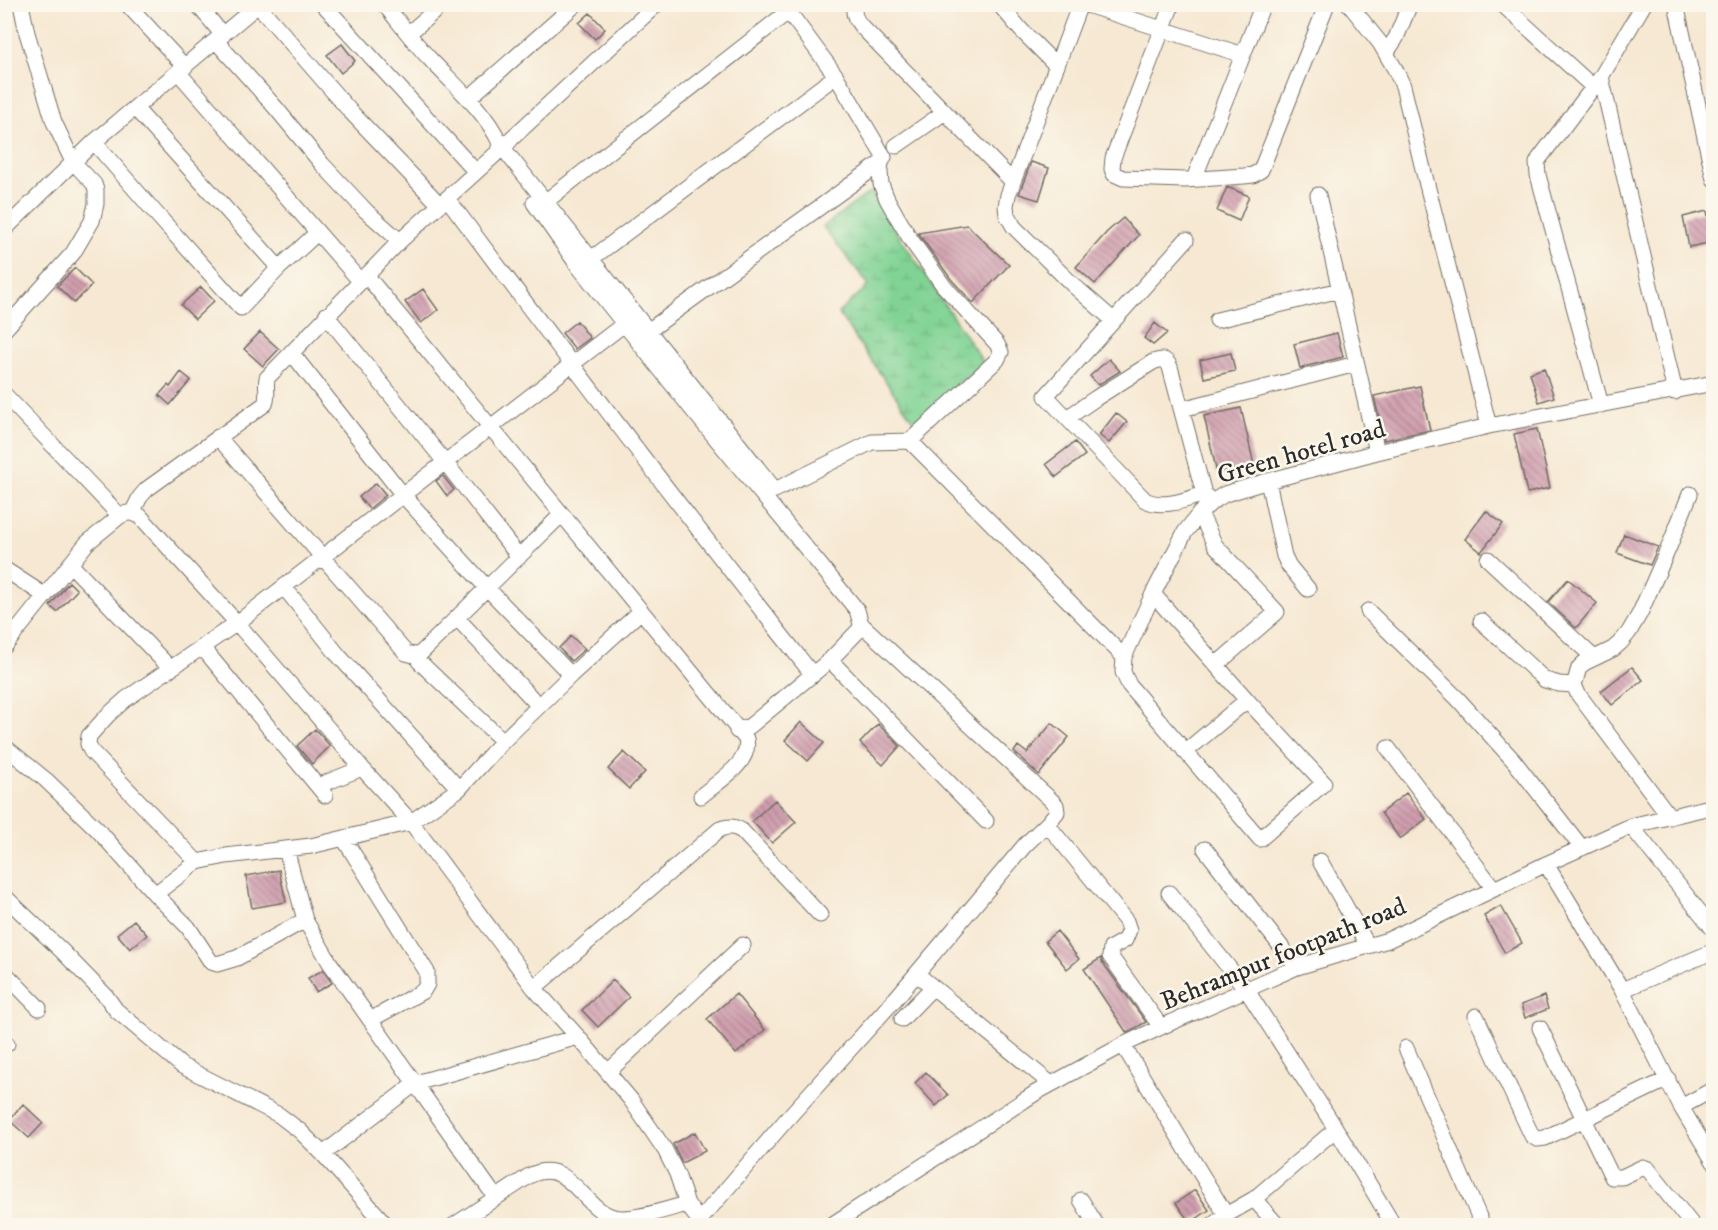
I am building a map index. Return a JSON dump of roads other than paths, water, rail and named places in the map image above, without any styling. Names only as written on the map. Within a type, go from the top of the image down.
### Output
[{"type":"street","points":[[4,330],[73,253],[92,221],[96,204],[94,183],[73,162],[54,122],[27,33],[21,4]]},
{"type":"street","points":[[127,4],[317,233],[363,278],[490,428],[737,731],[746,739],[747,746],[741,763],[701,796]]},
{"type":"street","points":[[197,4],[220,38],[322,164],[366,211],[400,242]]},
{"type":"street","points":[[323,4],[476,172]]},
{"type":"street","points":[[4,647],[87,543],[126,515],[147,489],[265,404],[267,378],[291,352],[400,242],[498,152],[500,143],[496,133],[469,98],[428,57],[384,4]]},
{"type":"street","points":[[409,33],[443,4]]},
{"type":"street","points":[[469,98],[576,4]]},
{"type":"street","points":[[545,202],[786,8],[836,76],[884,157],[881,163],[881,184],[911,240],[943,285],[997,344],[1001,352],[997,360],[910,441],[872,442],[775,490],[545,202],[504,148],[657,4]]},
{"type":"street","points":[[856,4],[854,12],[861,26],[1013,182]]},
{"type":"street","points":[[999,4],[1057,66]]},
{"type":"street","points":[[1113,320],[1072,284],[1014,227],[1007,215],[1006,206],[1013,182],[1082,4],[1243,56]]},
{"type":"street","points":[[1172,4],[1113,158],[1114,174],[1123,178],[1194,179],[1253,175],[1261,170],[1327,4]]},
{"type":"street","points":[[1194,179],[1263,4]]},
{"type":"street","points":[[1349,4],[1386,53],[1403,86],[1489,426]]},
{"type":"street","points":[[1386,53],[1396,38],[1410,4]]},
{"type":"street","points":[[1502,4],[1597,82],[1675,392]]},
{"type":"street","points":[[1601,405],[1537,168],[1539,159],[1597,82],[1644,4]]},
{"type":"street","points":[[1676,4],[1713,179]]},
{"type":"street","points":[[4,230],[94,142],[259,5],[350,111],[443,201],[572,364],[708,544],[813,675]]},
{"type":"street","points":[[591,259],[836,76]]},
{"type":"street","points":[[135,108],[279,268]]},
{"type":"street","points":[[896,146],[945,112]]},
{"type":"street","points":[[94,142],[241,308],[317,233]]},
{"type":"street","points":[[4,394],[126,515],[140,516],[411,822],[534,988],[631,1100],[665,1150],[677,1174],[687,1204],[701,1223],[787,1119],[917,974],[1025,844],[1047,824],[1057,812],[1056,805],[861,624],[857,610],[762,496],[579,267],[507,168],[498,152]]},
{"type":"street","points":[[648,331],[881,163]]},
{"type":"street","points":[[1318,195],[1377,452]]},
{"type":"street","points":[[1186,240],[1046,396],[1145,500],[1158,504],[1205,503]]},
{"type":"street","points":[[1217,320],[1340,290]]},
{"type":"street","points":[[326,315],[519,557]]},
{"type":"street","points":[[197,862],[91,751],[88,744],[89,736],[126,699],[237,623],[624,324]]},
{"type":"street","points":[[291,352],[403,495],[487,588],[571,675]]},
{"type":"street","points":[[1067,418],[1145,367],[1161,359],[1168,364],[1182,409],[1215,545],[1277,612],[1216,665]]},
{"type":"street","points":[[1182,409],[1356,364]]},
{"type":"street","name":"Green hotel road","points":[[1124,657],[1185,532],[1205,503],[1225,494],[1268,481],[1377,452],[1489,426],[1713,383]]},
{"type":"street","points":[[218,436],[398,646],[406,653],[418,656]]},
{"type":"street","points":[[910,441],[1124,657],[1123,672],[1129,685],[1260,839],[1324,783],[1153,594]]},
{"type":"street","points":[[1268,481],[1284,556],[1289,566],[1308,589]]},
{"type":"street","points":[[1670,816],[1578,694],[1574,685],[1579,668],[1584,663],[1612,649],[1629,632],[1640,613],[1690,494]]},
{"type":"street","points":[[418,656],[561,515]]},
{"type":"street","points":[[1488,560],[1594,658]]},
{"type":"street","points":[[70,564],[171,669]]},
{"type":"street","points":[[4,569],[44,595]]},
{"type":"street","points":[[284,587],[338,655],[459,789]]},
{"type":"street","points":[[1368,611],[1457,698],[1514,761],[1582,848]]},
{"type":"street","points":[[155,894],[197,862],[226,856],[311,846],[411,822],[459,789],[503,741],[640,612]]},
{"type":"street","points":[[457,618],[539,706]]},
{"type":"street","points":[[1481,621],[1545,680],[1574,685]]},
{"type":"street","points":[[737,731],[750,726],[813,675],[856,634],[861,624]]},
{"type":"street","points":[[202,647],[322,790],[362,768]]},
{"type":"street","points":[[418,656],[418,661],[503,741]]},
{"type":"street","points":[[830,660],[986,821]]},
{"type":"street","points":[[1185,752],[1247,700]]},
{"type":"street","points":[[4,746],[46,780],[97,829],[188,927],[211,962],[217,964],[237,958],[305,920]]},
{"type":"street","points":[[1389,748],[1494,889]]},
{"type":"street","name":"Behrampur footpath road","points":[[830,1226],[1037,1092],[1161,1027],[1297,967],[1388,940],[1631,826],[1713,808]]},
{"type":"street","points":[[1047,824],[1126,921],[1129,930],[1125,940],[1111,948],[1110,956],[1161,1027]]},
{"type":"street","points":[[534,988],[711,836],[727,826],[742,831],[820,915]]},
{"type":"street","points":[[1631,826],[1713,930]]},
{"type":"street","points":[[344,839],[427,972],[428,984],[423,992],[370,1020]]},
{"type":"street","points":[[286,849],[305,920],[330,963],[496,1198]]},
{"type":"street","points":[[1205,849],[1297,967]]},
{"type":"street","points":[[1320,861],[1368,946]]},
{"type":"street","points":[[1546,864],[1622,990],[1681,1107],[1712,1157]]},
{"type":"street","points":[[1169,892],[1246,989],[1336,1129],[1394,1226]]},
{"type":"street","points":[[4,896],[62,951],[106,996],[116,1010],[182,1066],[279,1115],[300,1131],[387,1226]]},
{"type":"street","points":[[608,1072],[743,945]]},
{"type":"street","points":[[1622,990],[1713,951]]},
{"type":"street","points":[[4,972],[39,1008]]},
{"type":"street","points":[[917,974],[1051,1084]]},
{"type":"street","points":[[902,1019],[933,987]]},
{"type":"street","points":[[1476,1016],[1532,1136],[1537,1139],[1545,1138],[1668,1079]]},
{"type":"street","points":[[1540,1028],[1612,1177],[1622,1177],[1643,1167],[1648,1169],[1693,1226]]},
{"type":"street","points":[[323,1154],[416,1083],[578,1037]]},
{"type":"street","points":[[1123,1046],[1226,1215]]},
{"type":"street","points":[[1406,1048],[1483,1226]]},
{"type":"street","points":[[1681,1107],[1713,1089]]},
{"type":"street","points":[[1211,1226],[1254,1199],[1336,1129]]},
{"type":"street","points":[[453,1226],[529,1176],[538,1171],[547,1170],[564,1177],[596,1206],[615,1218],[632,1217],[687,1204]]},
{"type":"street","points":[[1254,1199],[1278,1226]]},
{"type":"street","points":[[1081,1200],[1097,1226]]}]
